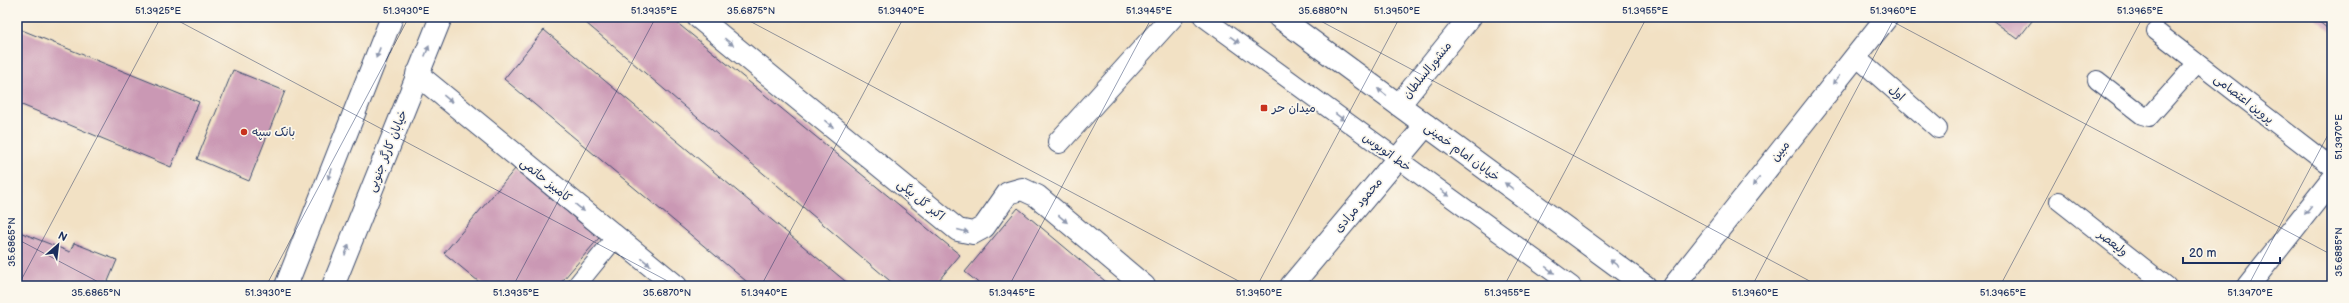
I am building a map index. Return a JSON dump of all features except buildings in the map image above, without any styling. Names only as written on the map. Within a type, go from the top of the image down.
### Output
[{"type":"street","points":[[286,286],[392,17]]},
{"type":"street","name":"خیابان کارگر جنوبی","points":[[333,286],[441,17]]},
{"type":"street","name":"اکبر گل بیگی","points":[[698,17],[958,230],[973,233],[984,227],[1008,193],[1022,189],[1037,196],[1144,286]]},
{"type":"street","points":[[1059,142],[1172,17]]},
{"type":"street","name":"خیابان امام خمینی","points":[[1279,17],[1645,286]]},
{"type":"street","name":"منشورالسلطان","points":[[1399,105],[1470,17]]},
{"type":"street","name":"مبین","points":[[1674,286],[1887,17]]},
{"type":"street","name":"کامبیز حاتمی","points":[[417,74],[676,286]]},
{"type":"street","name":"محمود مرادی","points":[[1292,286],[1426,125]]},
{"type":"street","points":[[2248,286],[2332,180]]},
{"type":"lane","name":"خط اتوبوس","points":[[1203,17],[1572,286]]},
{"type":"lane","name":"پروین اعتصامی","points":[[2156,31],[2332,167]]},
{"type":"lane","name":"اول","points":[[1855,56],[1938,129]]},
{"type":"lane","points":[[2097,80],[2142,115],[2149,117],[2197,63]]},
{"type":"lane","name":"ولیعصر","points":[[2059,201],[2167,286]]},
{"type":"lane","points":[[576,286],[616,237]]},
{"type":"place","name":"میدان حر","points":[[1264,108]]},
{"type":"place","name":"بانک سپه","points":[[244,132]]}]
